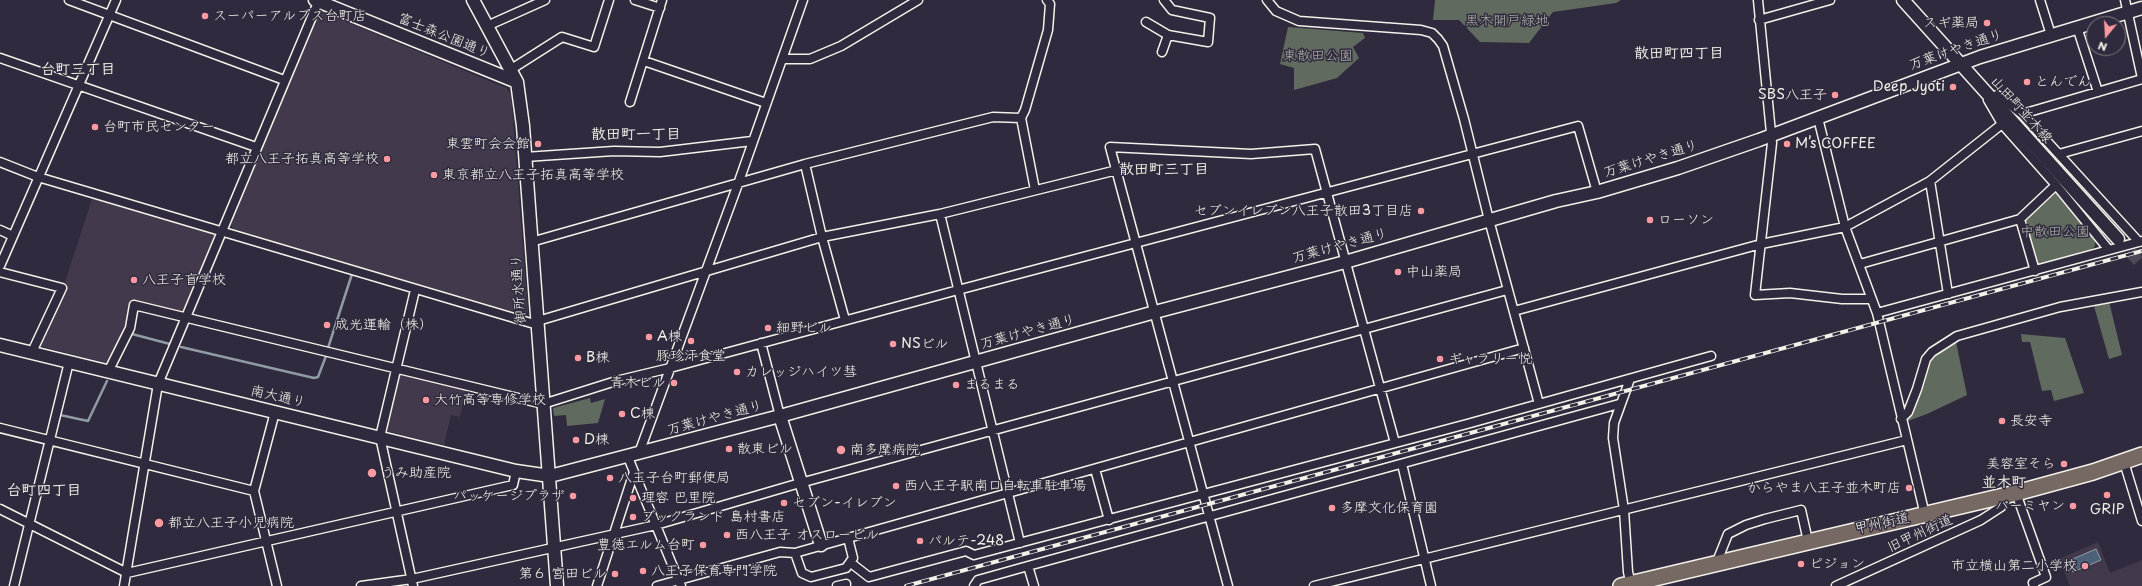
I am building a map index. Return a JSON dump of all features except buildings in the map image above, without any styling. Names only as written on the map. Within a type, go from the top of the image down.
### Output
[{"type":"highway","name":"甲州街道","points":[[1626,585],[1716,565],[1808,540],[1925,515],[2010,494],[2124,462],[2142,455]]},
{"type":"street","points":[[69,0],[284,80]]},
{"type":"street","points":[[0,266],[116,0]]},
{"type":"street","points":[[124,586],[158,384],[318,0]]},
{"type":"street","name":"富士森公園通り","points":[[318,0],[517,82]]},
{"type":"street","name":"御所水通り","points":[[473,0],[517,82],[523,126],[557,586]]},
{"type":"street","points":[[487,26],[544,0]]},
{"type":"street","points":[[510,70],[562,37],[594,47],[609,0]]},
{"type":"street","points":[[630,102],[661,4],[635,0]]},
{"type":"street","points":[[680,583],[634,472],[633,455],[670,368],[738,184],[803,0]]},
{"type":"street","points":[[782,59],[810,59],[841,46],[918,0]]},
{"type":"street","points":[[1035,190],[1021,118],[1025,110],[1048,30],[1050,4],[1047,0]]},
{"type":"street","points":[[1146,22],[1168,35],[1208,42],[1210,18],[1172,10],[1164,0]]},
{"type":"street","points":[[1267,0],[1276,11],[1299,21],[1421,30],[1432,33],[1443,46],[1473,154],[1507,290],[1539,404]]},
{"type":"street","points":[[1758,0],[1772,135],[1755,295],[1790,293],[1842,299],[1871,299]]},
{"type":"street","points":[[1759,20],[1830,0]]},
{"type":"street","name":"山田町並木線","points":[[1903,0],[1963,63],[1997,94],[2122,238],[1983,91],[1963,63],[1913,0]]},
{"type":"street","points":[[2040,0],[2051,34]]},
{"type":"street","points":[[2022,114],[2142,78],[2125,0]]},
{"type":"street","name":"万葉けやき通り","points":[[550,476],[780,416],[1155,312],[1345,262],[1489,220],[1597,192],[1678,168],[1772,135],[1963,63],[2051,34],[2142,8]]},
{"type":"street","points":[[2077,27],[2098,92]]},
{"type":"street","points":[[1162,52],[1168,35]]},
{"type":"street","points":[[0,58],[256,147]]},
{"type":"street","points":[[644,60],[766,103]]},
{"type":"street","points":[[1983,91],[2002,124],[2056,185],[2109,250]]},
{"type":"street","points":[[1877,313],[2141,242],[2022,114],[1997,94]]},
{"type":"street","points":[[531,242],[805,164],[993,117],[1021,118]]},
{"type":"street","points":[[1818,118],[1846,226],[1877,313],[1900,419],[1907,440],[1925,515]]},
{"type":"street","points":[[1514,311],[1760,244],[1846,226],[1930,181],[2002,124]]},
{"type":"street","points":[[108,372],[130,328],[134,305],[543,404],[616,381],[670,368],[845,320],[1578,126],[1597,192]]},
{"type":"street","points":[[2059,154],[2142,131]]},
{"type":"street","points":[[525,157],[614,151],[660,152],[752,141]]},
{"type":"street","points":[[1228,586],[1211,517],[1110,147],[1251,154],[1315,149],[1395,443]]},
{"type":"street","points":[[0,162],[38,176],[415,290],[531,323],[537,323],[822,237],[940,214],[1117,170]]},
{"type":"street","points":[[805,164],[822,237],[845,320]]},
{"type":"street","points":[[1930,181],[1948,294]]},
{"type":"street","points":[[1860,264],[2020,219],[2056,185]]},
{"type":"street","points":[[940,214],[1020,543]]},
{"type":"street","points":[[2020,219],[2036,271]]},
{"type":"street","points":[[0,230],[13,236]]},
{"type":"street","points":[[0,272],[62,288],[32,352]]},
{"type":"street","points":[[412,583],[380,436],[415,290]]},
{"type":"street","points":[[361,586],[412,583],[554,546],[656,525],[802,482],[1507,290]]},
{"type":"street","points":[[1900,419],[1908,412],[1926,359],[1932,352],[1957,336],[2060,307],[2142,292]]},
{"type":"street","points":[[761,343],[780,416],[821,545]]},
{"type":"street","name":"南大通り","points":[[0,344],[108,372],[380,436],[516,471],[550,476]]},
{"type":"street","points":[[658,586],[680,583],[780,552],[795,552],[848,538],[1524,348]]},
{"type":"street","points":[[851,563],[869,577],[966,551],[974,555],[1205,495],[1711,356]]},
{"type":"street","points":[[14,586],[69,362]]},
{"type":"street","points":[[1626,585],[1628,572],[1624,510],[1613,438],[1614,423],[1630,379]]},
{"type":"street","points":[[974,586],[978,580],[1620,404]]},
{"type":"street","points":[[275,412],[254,491],[277,586]]},
{"type":"street","points":[[0,428],[144,465],[254,491]]},
{"type":"street","points":[[1314,586],[1907,440]]},
{"type":"street","points":[[2124,462],[2142,521]]},
{"type":"street","points":[[1402,464],[1431,586]]},
{"type":"street","points":[[1095,469],[1109,520]]},
{"type":"street","points":[[0,508],[126,573],[267,540],[397,512],[513,484],[516,471]]},
{"type":"street","points":[[597,586],[634,472]]},
{"type":"street","points":[[2010,494],[2046,577],[2033,583],[2034,586]]},
{"type":"street","name":"旧甲州街道","points":[[1836,586],[1981,520],[2001,507],[2010,494]]},
{"type":"street","points":[[1716,565],[1728,534],[1746,525],[1765,519],[1801,510],[1808,540]]},
{"type":"street","points":[[795,552],[802,573],[811,577],[846,568],[851,563],[853,558],[848,538]]},
{"type":"street","points":[[1028,566],[1034,586]]},
{"type":"street","points":[[837,586],[846,584]]},
{"type":"shaded area","name":"都立八王子拓真高等学校","points":[[323,12],[506,88],[511,94],[528,312],[525,315],[233,230],[231,225],[318,14]]},
{"type":"shaded area","name":"八王子盲学校","points":[[94,193],[221,231],[185,317],[135,305],[130,328],[111,364],[36,345],[64,285]]},
{"type":"shaded area","name":"大竹高等専修学校","points":[[396,368],[467,385],[460,417],[451,415],[444,445],[381,430]]},
{"type":"shaded area","name":"市立横山第二小学校","points":[[2098,542],[2110,573],[2142,560],[2142,586],[2070,586],[2059,559]]},
{"type":"green space","name":"黒木開戸緑地","points":[[1435,0],[1621,0],[1616,3],[1553,12],[1529,43],[1480,42],[1459,20],[1433,20]]},
{"type":"green space","name":"東散田公園","points":[[1288,27],[1363,33],[1365,38],[1353,47],[1359,58],[1337,78],[1294,90],[1294,68],[1280,64]]},
{"type":"green space","name":"中散田公園","points":[[2056,193],[2095,240],[2095,246],[2092,249],[2038,265],[2025,221]]},
{"type":"green space","points":[[2108,297],[2122,355],[2109,359],[2092,299]]},
{"type":"green space","points":[[2021,334],[2065,338],[2084,393],[2054,401],[2051,390],[2042,391],[2030,342],[2022,342]]},
{"type":"green space","points":[[1956,342],[1967,395],[1927,414],[1908,421],[1929,360],[1936,353]]},
{"type":"green space","points":[[590,398],[591,403],[605,399],[598,423],[567,426],[566,415],[554,416],[553,408]]},
{"type":"water","points":[[2096,549],[2101,560],[2073,572],[2068,561]]},
{"type":"waterway","points":[[328,348],[352,274]]},
{"type":"waterway","points":[[132,334],[170,344]]},
{"type":"waterway","points":[[181,347],[314,378],[318,377],[326,356]]},
{"type":"waterway","points":[[60,415],[88,421],[107,381]]},
{"type":"tunnel","points":[[2118,239],[2142,265]]},
{"type":"railway","points":[[906,586],[2142,251]]},
{"type":"place","name":"スーパーアルプス台町店","points":[[205,16]]},
{"type":"place","name":"スギ薬局","points":[[1987,23]]},
{"type":"place","name":"とんでん","points":[[2027,82]]},
{"type":"place","name":"Deep Jyoti","points":[[1953,87]]},
{"type":"place","name":"SBS八王子","points":[[1835,95]]},
{"type":"place","name":"台町市民センター","points":[[95,127]]},
{"type":"place","name":"東雲町会会館","points":[[538,144]]},
{"type":"place","name":"M’s COFFEE","points":[[1787,144]]},
{"type":"place","name":"都立八王子拓真高等学校","points":[[387,159]]},
{"type":"place","name":"東京都立八王子拓真高等学校","points":[[434,175]]},
{"type":"place","name":"セブンイレブン八王子散田3丁目店","points":[[1421,211]]},
{"type":"place","name":"ローソン","points":[[1650,220]]},
{"type":"place","name":"中山薬局","points":[[1398,272]]},
{"type":"place","name":"八王子盲学校","points":[[134,280]]},
{"type":"place","name":"成光運輸（株）","points":[[327,325]]},
{"type":"place","name":"細野ビル","points":[[768,328]]},
{"type":"place","name":"A棟","points":[[649,337]]},
{"type":"place","name":"豚珍汗食堂","points":[[691,341]]},
{"type":"place","name":"NSビル","points":[[893,344]]},
{"type":"place","name":"B棟","points":[[578,358]]},
{"type":"place","name":"ギャラリー悦","points":[[1440,359]]},
{"type":"place","name":"カレッジハイツ彗","points":[[737,372]]},
{"type":"place","name":"青木ビル","points":[[674,383]]},
{"type":"place","name":"まるまる","points":[[956,385]]},
{"type":"place","name":"大竹高等専修学校","points":[[426,400]]},
{"type":"place","name":"C棟","points":[[622,414]]},
{"type":"place","name":"長安寺","points":[[2002,421]]},
{"type":"place","name":"D棟","points":[[576,440]]},
{"type":"place","name":"散東ビル","points":[[729,449]]},
{"type":"place","name":"南多摩病院","points":[[841,450]]},
{"type":"place","name":"美容室そら","points":[[2064,464]]},
{"type":"place","name":"うみ助産院","points":[[372,473]]},
{"type":"place","name":"八王子台町郵便局","points":[[610,478]]},
{"type":"place","name":"西八王子駅南口自転車駐車場","points":[[896,486]]},
{"type":"place","name":"からやま八王子並木町店","points":[[1909,488]]},
{"type":"place","name":"GRIP","points":[[2107,495]]},
{"type":"place","name":"パッケージプラザ","points":[[573,496]]},
{"type":"place","name":"理容 巴里院","points":[[633,498]]},
{"type":"place","name":"セブン-イレブン","points":[[784,503]]},
{"type":"place","name":"バーミヤン","points":[[2073,506]]},
{"type":"place","name":"多摩文化保育園","points":[[1332,508]]},
{"type":"place","name":"ブックランド 島村書店","points":[[633,517]]},
{"type":"place","name":"都立八王子小児病院","points":[[159,523]]},
{"type":"place","name":"西八王子 オスロービル","points":[[727,535]]},
{"type":"place","name":"パルテ-248","points":[[920,541]]},
{"type":"place","name":"豊徳エルム台町","points":[[703,545]]},
{"type":"place","name":"ピジョン","points":[[1801,564]]},
{"type":"place","name":"市立横山第二小学校","points":[[2085,566]]},
{"type":"place","name":"八王子保育専門学院","points":[[643,571]]},
{"type":"place","name":"第６ 宮田ビル","points":[[615,574]]},
{"type":"district","name":"散田町四丁目","points":[[1679,54]]},
{"type":"district","name":"台町三丁目","points":[[78,70]]},
{"type":"district","name":"散田町一丁目","points":[[636,135]]},
{"type":"district","name":"散田町三丁目","points":[[1164,170]]},
{"type":"district","name":"並木町","points":[[2004,483]]},
{"type":"district","name":"台町四丁目","points":[[44,491]]}]
